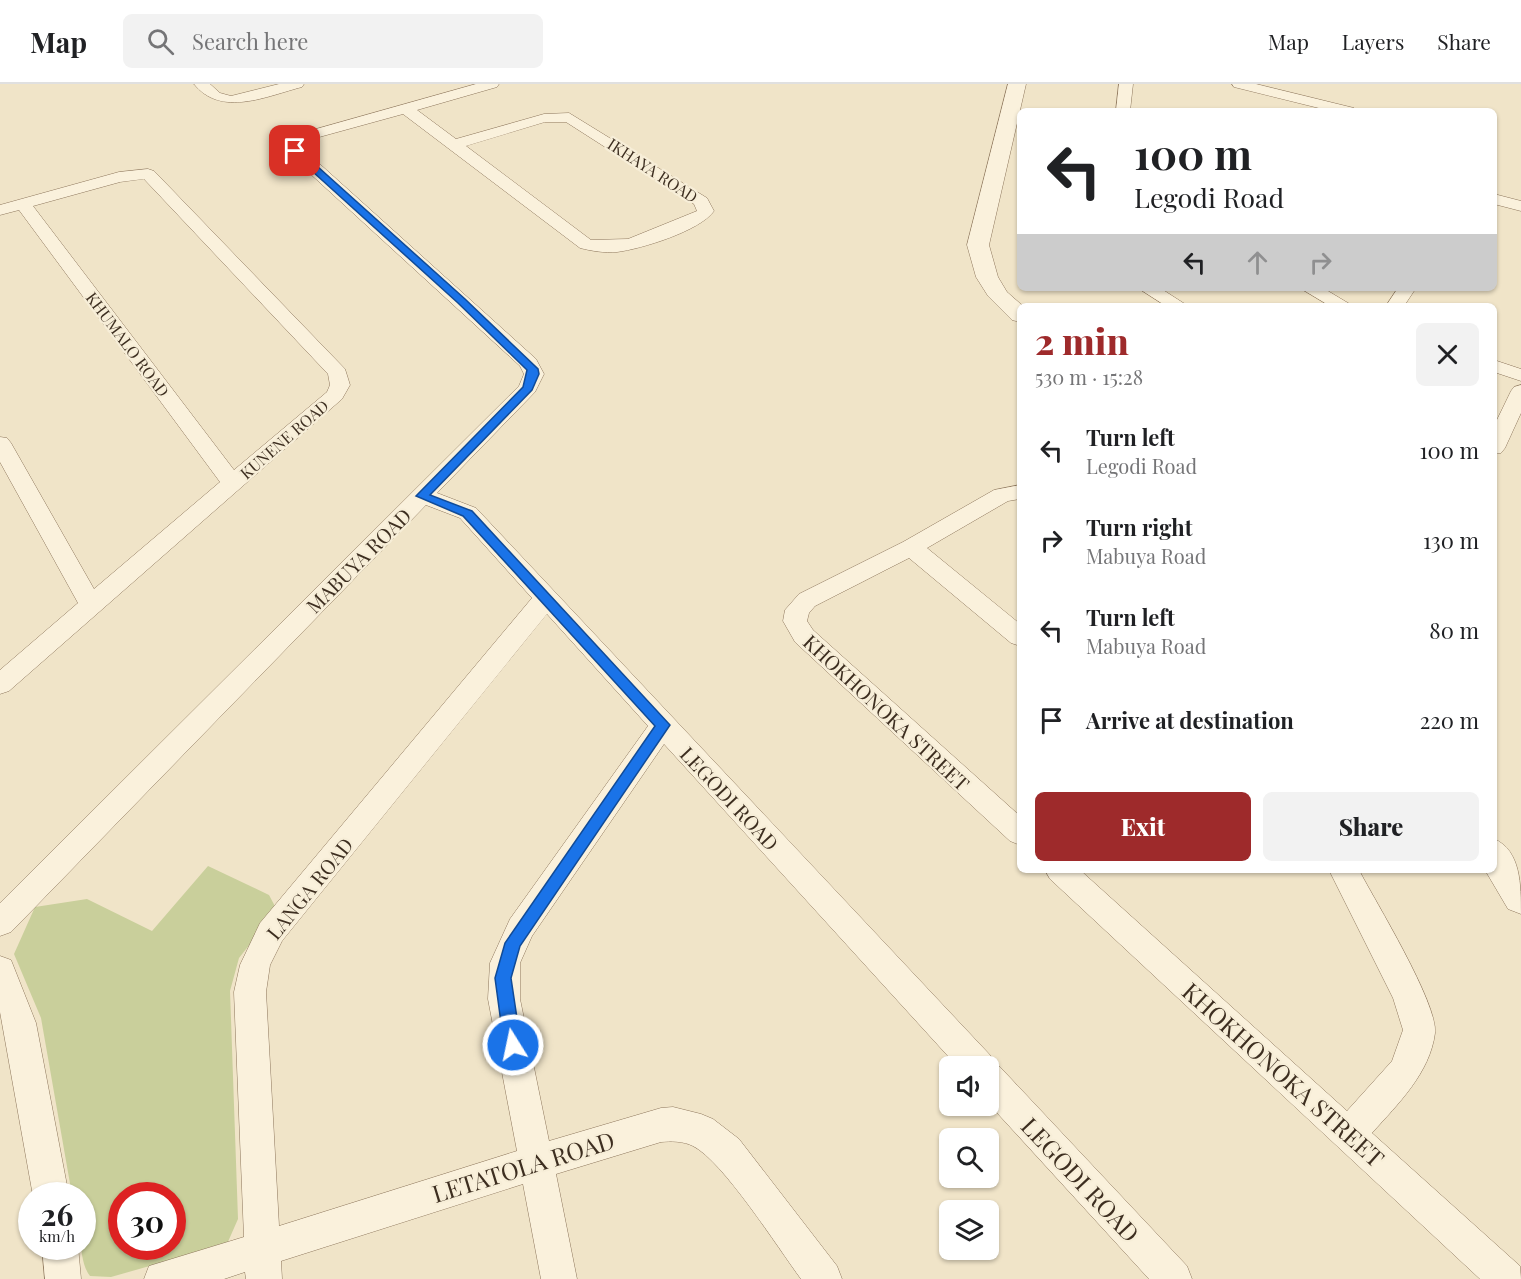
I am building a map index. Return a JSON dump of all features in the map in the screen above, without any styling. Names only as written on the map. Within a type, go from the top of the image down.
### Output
[{"type":"street","points":[[201,84],[215,96],[231,100],[297,84]]},
{"type":"street","name":"MABUYA ROAD","points":[[0,923],[528,388],[534,374],[529,363],[295,151],[296,142],[307,136],[492,84]]},
{"type":"street","points":[[1017,84],[978,245],[987,277],[999,296],[1017,312]]},
{"type":"street","points":[[1123,108],[1126,84]]},
{"type":"street","points":[[1239,84],[1338,108]]},
{"type":"street","name":"IKHAYA ROAD","points":[[405,108],[453,145],[582,242],[592,246],[622,246],[701,217],[706,211],[701,201],[569,117],[544,118],[453,145]]},
{"type":"street","name":"KUNENE ROAD","points":[[0,210],[128,175],[142,173],[152,176],[338,373],[340,385],[335,396],[0,684]]},
{"type":"street","points":[[1497,200],[1521,206]]},
{"type":"street","name":"KHUMALO ROAD","points":[[23,204],[233,484]]},
{"type":"street","points":[[1152,291],[1174,303]]},
{"type":"street","points":[[1315,291],[1338,303]]},
{"type":"street","points":[[1497,367],[1521,375]]},
{"type":"street","points":[[1497,442],[1521,391]]},
{"type":"street","points":[[0,443],[92,606]]},
{"type":"street","name":"KHOKHONOKA STREET","points":[[1017,492],[1002,495],[911,547],[807,600],[797,610],[796,626],[1017,830]]},
{"type":"street","name":"LEGODI ROAD","points":[[422,496],[468,513],[969,1056]]},
{"type":"street","points":[[911,547],[1017,635]]},
{"type":"street","name":"LANGA ROAD","points":[[263,1265],[250,992],[255,965],[263,946],[271,932],[545,599]]},
{"type":"street","points":[[559,1279],[504,999],[505,963],[521,928],[663,725]]},
{"type":"street","points":[[1497,859],[1521,898]]},
{"type":"street","name":"KHOKHONOKA STREET","points":[[1063,873],[1507,1279]]},
{"type":"street","points":[[1346,873],[1407,993],[1419,1030],[1416,1045],[1404,1071],[1349,1134]]},
{"type":"street","points":[[0,969],[20,1023],[48,1182]]},
{"type":"street","name":"LEGODI ROAD","points":[[999,1090],[1174,1279]]},
{"type":"street","name":"LETATOLA ROAD","points":[[162,1279],[263,1265],[534,1161],[661,1125],[673,1124],[700,1131],[717,1142],[736,1160],[824,1279]]},
{"type":"street","points":[[61,1260],[63,1279]]},
{"type":"green space","points":[[208,866],[269,895],[277,910],[239,958],[230,991],[238,1219],[227,1244],[186,1256],[186,1182],[108,1182],[108,1260],[171,1260],[111,1277],[90,1276],[83,1260],[96,1260],[96,1182],[70,1182],[41,1018],[14,954],[35,907],[87,899],[152,931]]},
{"type":"route","points":[[295,151],[529,363],[534,374],[528,388],[422,496],[468,513],[663,725],[521,928],[513,943],[505,963],[503,978],[504,999],[513,1045]]}]
